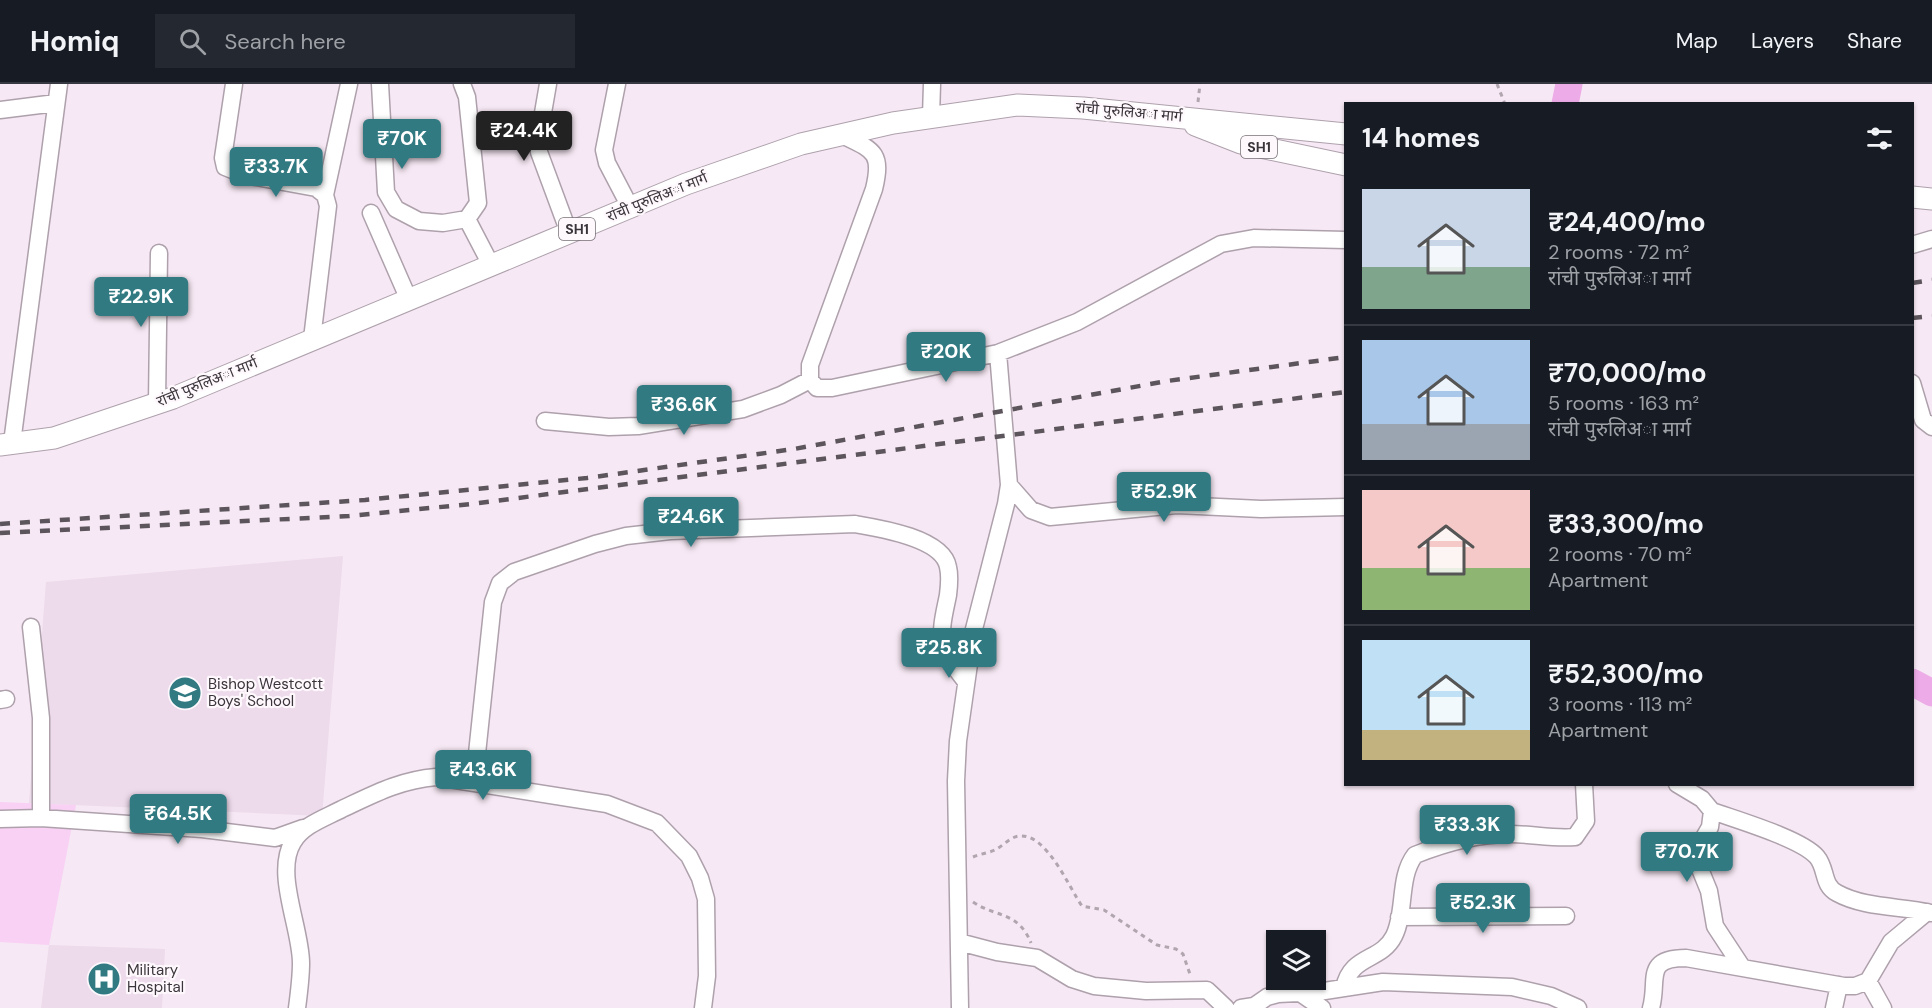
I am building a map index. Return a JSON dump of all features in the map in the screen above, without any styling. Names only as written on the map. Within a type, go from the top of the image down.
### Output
[{"type":"main road","name":"रांची पुरुलिअा मार्ग","points":[[6,444],[54,438],[157,403],[686,184],[801,144],[931,117],[1018,105],[1175,117],[1344,134]]},
{"type":"main road","name":"SH1","points":[[1175,117],[1241,143],[1344,165]]},
{"type":"main road","points":[[1914,197],[1932,199]]},
{"type":"street","points":[[6,444],[59,84]]},
{"type":"street","points":[[234,84],[223,158],[225,167],[245,175],[316,188],[325,195]]},
{"type":"street","points":[[312,339],[328,206],[325,195],[349,84]]},
{"type":"street","points":[[380,84],[386,192],[396,209],[419,221],[443,224],[467,219],[478,203],[477,175],[467,97],[462,84]]},
{"type":"street","points":[[548,84],[539,135],[539,153],[569,232]]},
{"type":"street","points":[[617,84],[604,150],[607,163],[630,207]]},
{"type":"street","points":[[931,117],[932,84]]},
{"type":"street","points":[[0,110],[56,104]]},
{"type":"street","points":[[842,135],[870,148],[876,155],[878,171],[874,189],[810,365],[810,380],[817,388],[832,388],[998,353],[1077,322],[1221,244],[1254,238],[1344,240]]},
{"type":"street","points":[[371,213],[409,300]]},
{"type":"street","points":[[467,219],[491,265]]},
{"type":"street","points":[[1914,244],[1932,239]]},
{"type":"street","points":[[157,403],[159,253]]},
{"type":"street","points":[[960,1008],[956,781],[974,629],[1006,504],[1008,485],[998,353]]},
{"type":"street","points":[[545,422],[624,427],[673,421],[743,409],[781,395],[810,380]]},
{"type":"street","points":[[1914,390],[1923,420],[1932,427]]},
{"type":"street","points":[[1008,485],[1031,510],[1050,517],[1177,505],[1261,509],[1344,507]]},
{"type":"street","points":[[474,782],[493,602],[500,583],[514,572],[595,544],[626,536],[670,531],[855,524],[885,529],[918,540],[937,549],[948,565],[943,645],[966,682]]},
{"type":"street","points":[[30,627],[41,718],[41,818]]},
{"type":"street","points":[[0,819],[41,818],[202,829],[274,838],[308,826],[391,785],[409,779],[436,777],[607,804],[657,823],[689,856],[700,878],[706,899],[707,976],[703,1008]]},
{"type":"street","points":[[1344,988],[1347,976],[1353,968],[1389,944],[1399,917],[1408,871],[1415,855],[1462,839],[1487,834],[1524,834],[1547,838],[1575,837],[1586,821],[1584,786]]},
{"type":"street","points":[[1680,786],[1702,799],[1712,811],[1775,834],[1810,851],[1817,857],[1829,887],[1836,892],[1879,905],[1930,913]]},
{"type":"street","points":[[1712,811],[1710,826],[1696,851],[1696,859],[1709,891],[1715,926],[1742,967]]},
{"type":"street","points":[[297,1008],[301,962],[286,875],[287,855],[293,841],[308,826]]},
{"type":"street","points":[[1651,1008],[1653,980],[1661,962],[1671,958],[1686,958],[1855,986],[1868,981],[1891,942],[1930,913]]},
{"type":"street","points":[[1399,917],[1566,916]]},
{"type":"street","points":[[959,942],[997,952],[1037,958],[1072,979],[1094,986],[1146,991],[1196,989],[1213,994],[1226,1008]]},
{"type":"street","points":[[1868,981],[1883,1008]]},
{"type":"street","points":[[1241,1008],[1254,1006],[1273,995],[1383,982],[1512,987],[1551,996],[1578,1008]]},
{"type":"street","points":[[1834,1008],[1839,985]]},
{"type":"street","points":[[1300,993],[1322,1008]]},
{"type":"path","points":[[1497,84],[1503,102]]},
{"type":"path","points":[[958,864],[995,850],[1012,838],[1021,835],[1029,838],[1056,862],[1082,906],[1104,910],[1152,942],[1176,949],[1183,954],[1196,989]]},
{"type":"path","points":[[958,889],[980,907],[1007,916],[1022,927],[1037,958]]},
{"type":"shaded area","name":"Bishop Westcott Boys' School","points":[[343,556],[322,816],[29,803],[46,582]]},
{"type":"shaded area","points":[[0,802],[76,805],[49,945],[0,942]]},
{"type":"shaded area","name":"Military Hospital","points":[[49,945],[165,949],[162,1008],[41,1008]]},
{"type":"waterway","points":[[1565,102],[1569,84]]},
{"type":"waterway","points":[[1914,683],[1932,693]]},
{"type":"railway","points":[[1914,283],[1932,280]]},
{"type":"railway","points":[[1914,318],[1932,316]]},
{"type":"railway","points":[[0,524],[365,500],[587,478],[794,449],[1167,381],[1344,357]]},
{"type":"railway","points":[[0,533],[349,516],[471,504],[1344,392]]},
{"type":"place","name":"Bishop Westcott Boys' School","points":[[185,693]]},
{"type":"place","name":"Military Hospital","points":[[104,979]]}]
